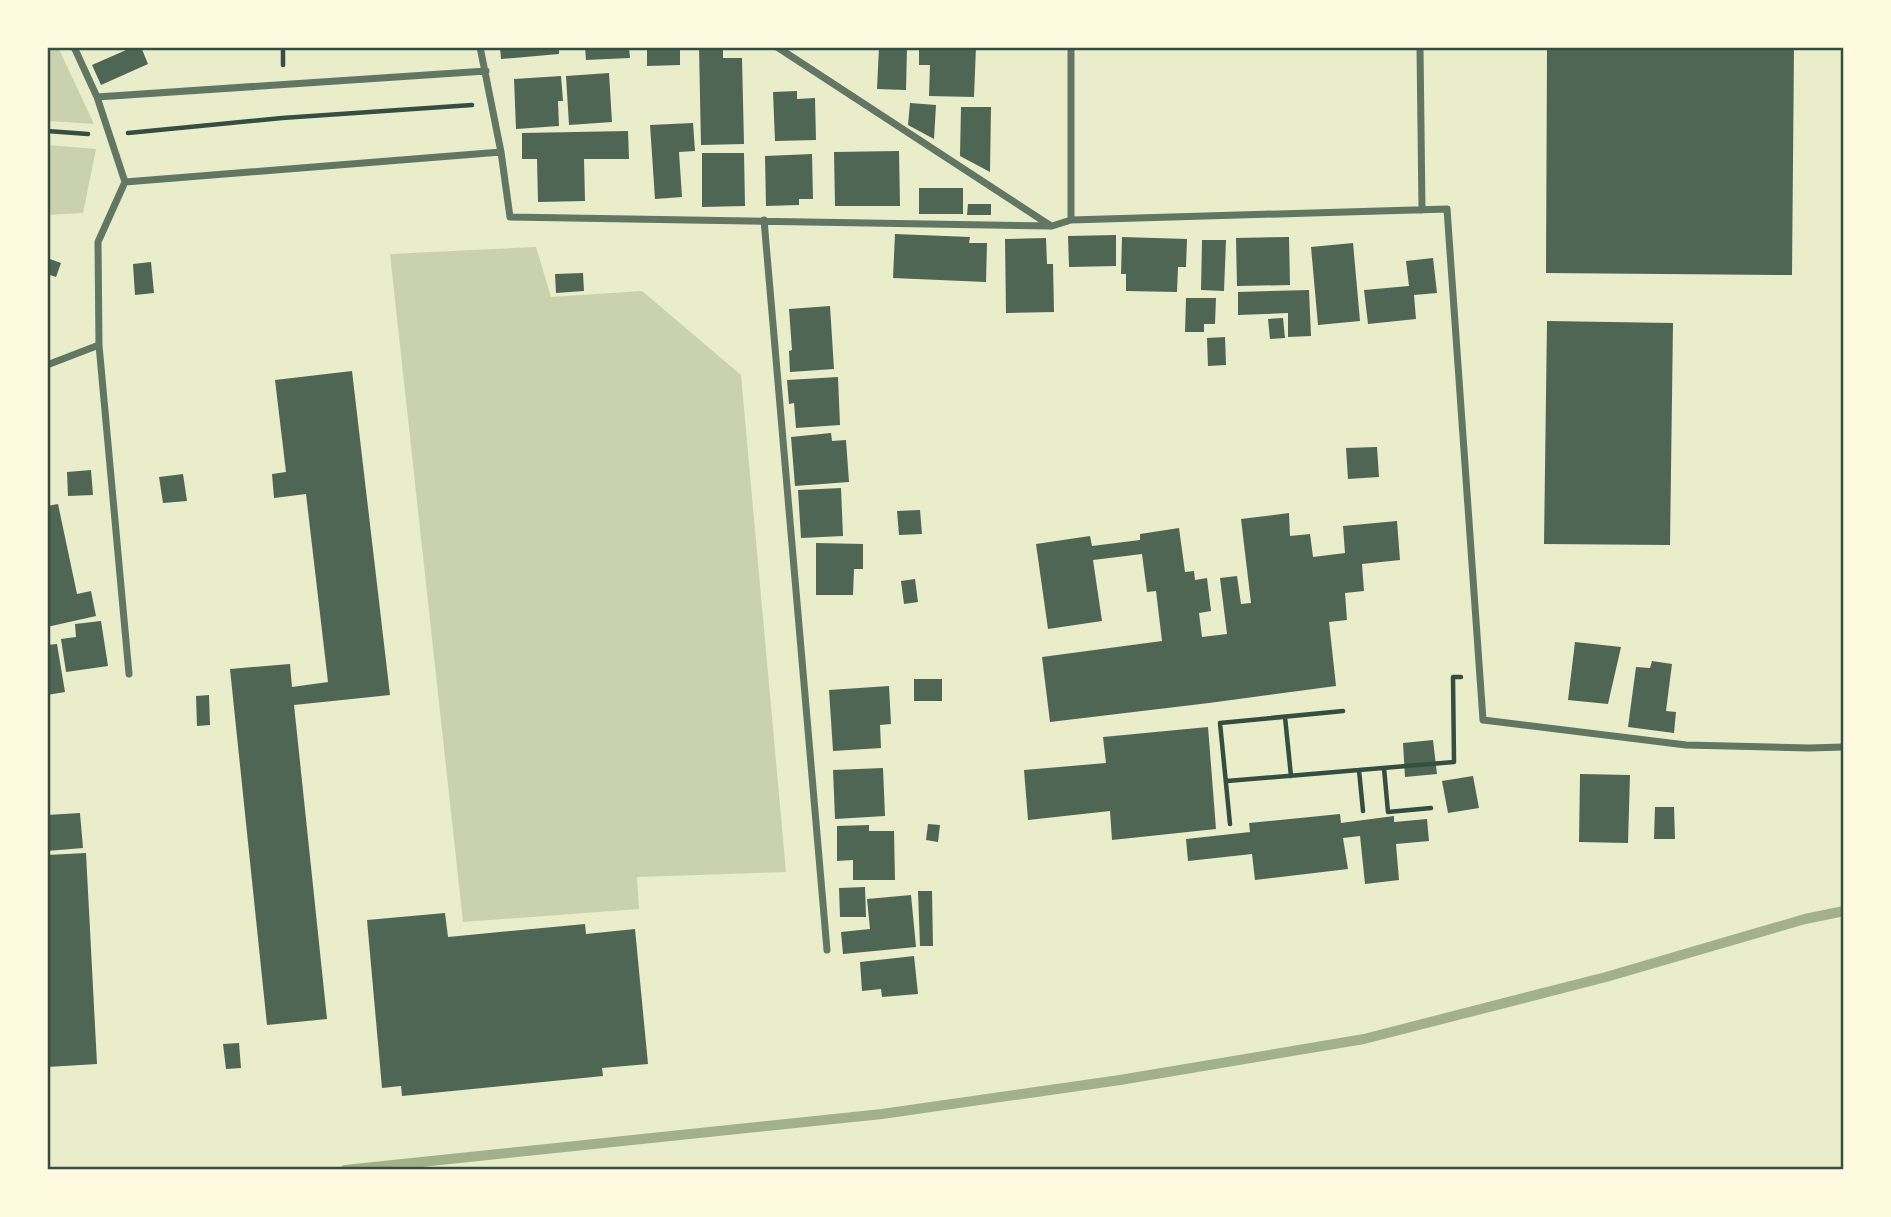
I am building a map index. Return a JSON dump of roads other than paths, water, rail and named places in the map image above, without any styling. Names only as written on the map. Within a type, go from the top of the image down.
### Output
[{"type":"street","points":[[74,47],[97,97],[125,182],[99,242],[99,345],[129,674]]},
{"type":"street","points":[[480,47],[501,152],[510,217],[1052,226],[1071,220],[1447,209],[1483,719],[1685,745],[1844,747]]},
{"type":"street","points":[[777,47],[1052,226]]},
{"type":"street","points":[[1071,47],[1071,220]]},
{"type":"street","points":[[1420,47],[1422,209]]},
{"type":"street","points":[[97,97],[486,71]]},
{"type":"street","points":[[125,182],[501,152]]},
{"type":"street","points":[[764,220],[827,950]]},
{"type":"street","points":[[47,365],[99,345]]},
{"type":"waterway","points":[[345,1170],[882,1114],[1120,1080],[1364,1039],[1606,977],[1805,919],[1844,911]]}]
